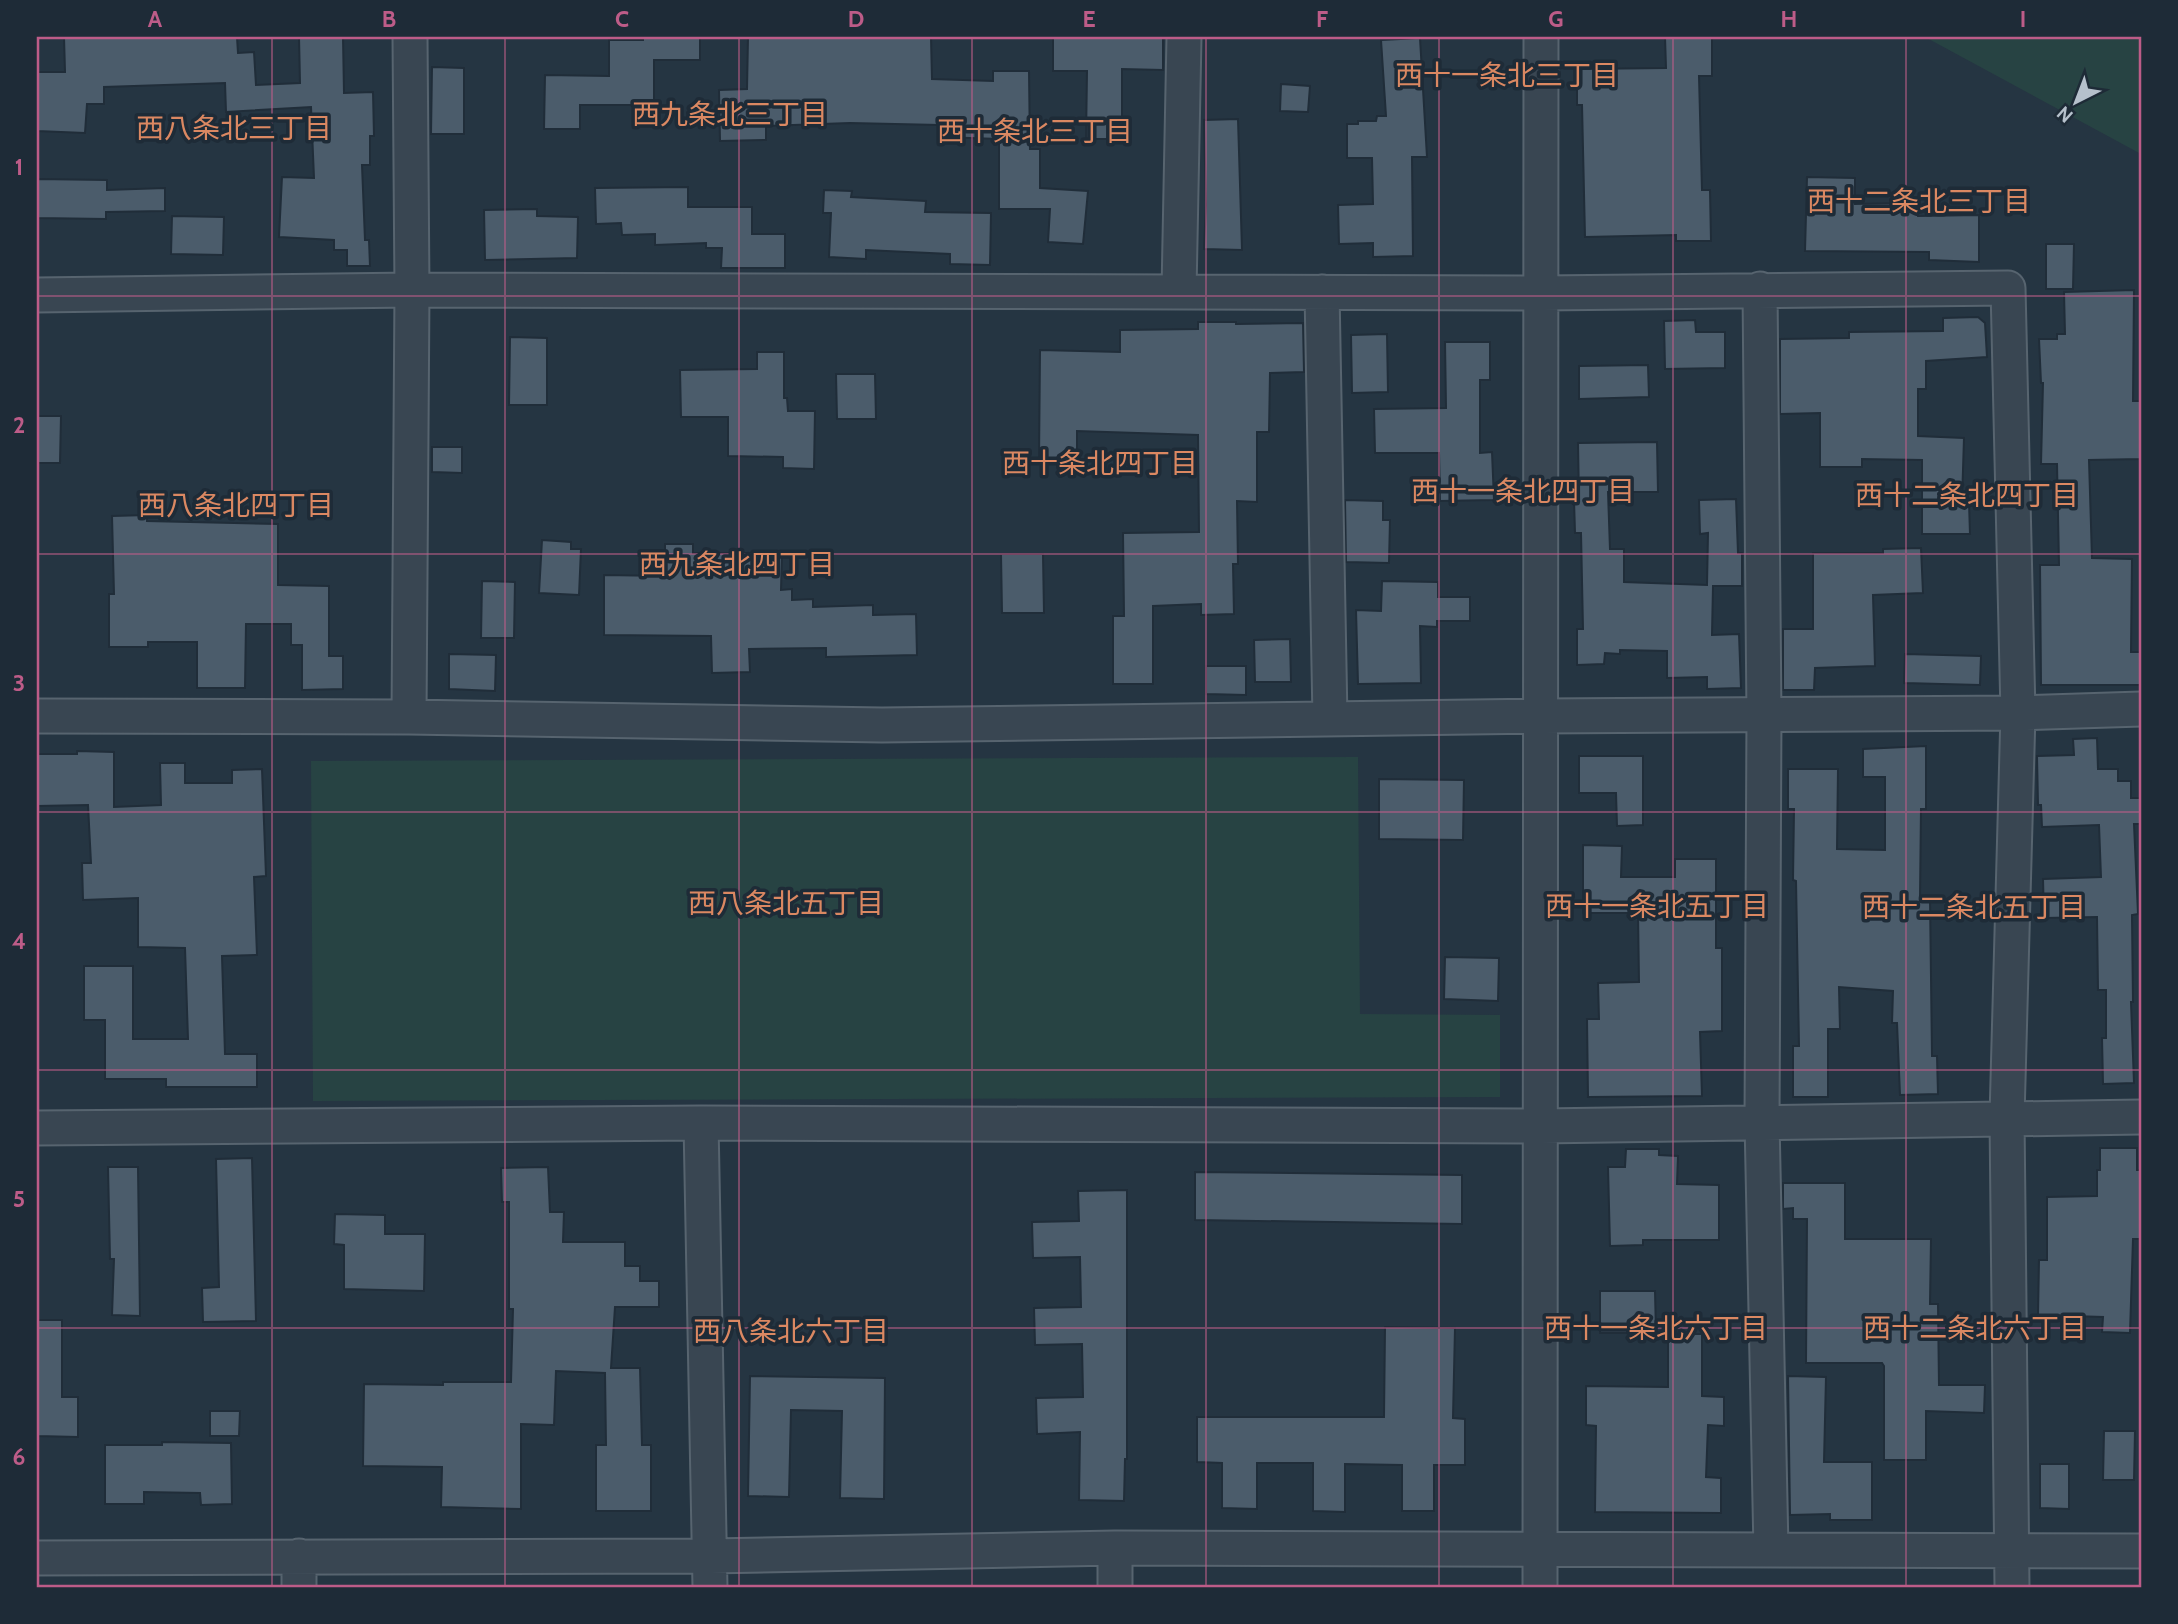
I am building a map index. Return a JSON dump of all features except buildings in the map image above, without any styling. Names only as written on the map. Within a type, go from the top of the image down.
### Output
[{"type":"street","points":[[410,37],[410,717]]},
{"type":"street","points":[[1179,291],[1184,37]]},
{"type":"street","points":[[1540,1587],[1541,37]]},
{"type":"street","points":[[37,295],[412,289],[1542,293],[2008,288],[2018,713],[2007,1117],[2012,1587]]},
{"type":"street","points":[[1760,289],[1764,716],[1762,1121],[1771,1550]]},
{"type":"street","points":[[1322,292],[1330,719]]},
{"type":"street","points":[[37,716],[410,717],[883,725],[2018,713],[2141,709]]},
{"type":"street","points":[[37,1128],[701,1123],[1541,1126],[2141,1116]]},
{"type":"street","points":[[701,1123],[710,1572]]},
{"type":"street","points":[[37,1558],[139,1572],[710,1572],[1115,1548],[2141,1551]]},
{"type":"street","points":[[1115,1548],[1115,1587]]},
{"type":"green space","points":[[1925,37],[2141,37],[2141,154]]},
{"type":"green space","points":[[1358,757],[1360,1014],[1500,1015],[1500,1097],[313,1101],[311,761]]},
{"type":"district","name":"西十一条北三丁目","points":[[1507,75]]},
{"type":"district","name":"西九条北三丁目","points":[[730,114]]},
{"type":"district","name":"西八条北三丁目","points":[[234,128]]},
{"type":"district","name":"西十条北三丁目","points":[[1035,131]]},
{"type":"district","name":"西十二条北三丁目","points":[[1919,201]]},
{"type":"district","name":"西十条北四丁目","points":[[1100,463]]},
{"type":"district","name":"西十一条北四丁目","points":[[1523,491]]},
{"type":"district","name":"西十二条北四丁目","points":[[1967,495]]},
{"type":"district","name":"西八条北四丁目","points":[[236,505]]},
{"type":"district","name":"西九条北四丁目","points":[[737,564]]},
{"type":"district","name":"西八条北五丁目","points":[[786,903]]},
{"type":"district","name":"西十一条北五丁目","points":[[1657,906]]},
{"type":"district","name":"西十二条北五丁目","points":[[1974,907]]},
{"type":"district","name":"西十一条北六丁目","points":[[1656,1328]]},
{"type":"district","name":"西十二条北六丁目","points":[[1975,1328]]},
{"type":"district","name":"西八条北六丁目","points":[[791,1331]]}]
